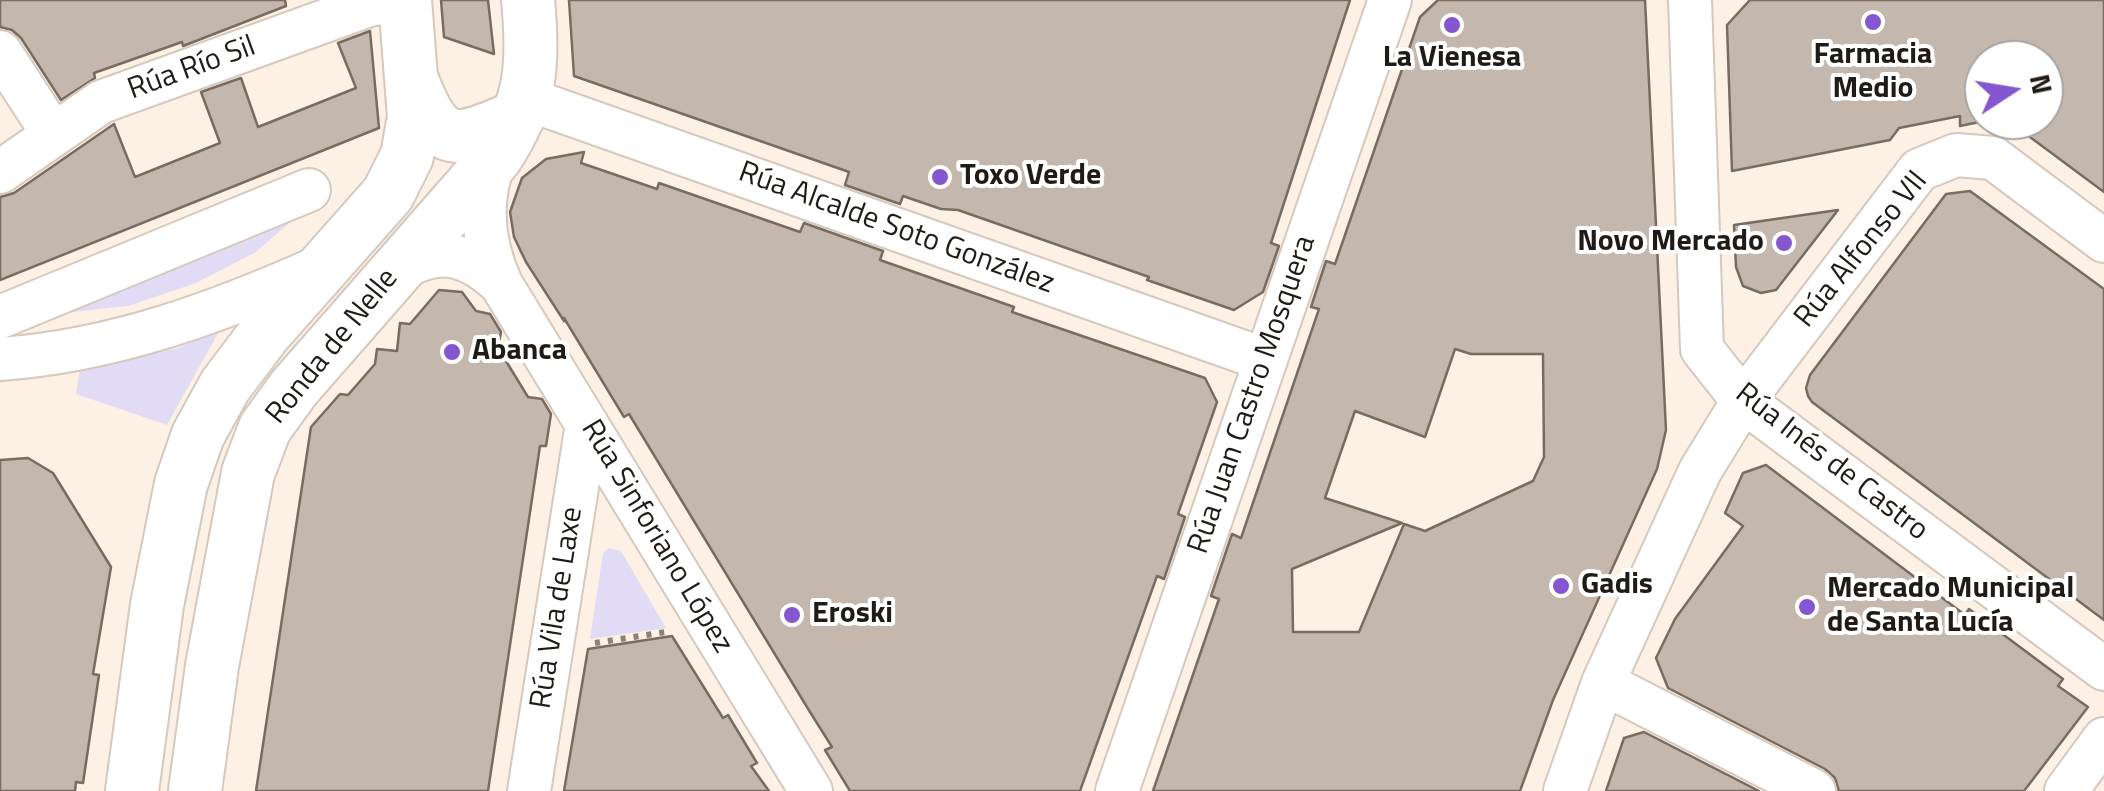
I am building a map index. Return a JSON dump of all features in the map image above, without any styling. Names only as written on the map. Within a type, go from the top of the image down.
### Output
[{"type":"street","name":"Ronda de Nelle","points":[[132,791],[157,606],[181,484],[198,435],[225,386],[322,266],[388,194],[407,156],[414,117],[403,0]]},
{"type":"street","name":"Rúa Río Sil","points":[[0,172],[100,102],[368,5],[403,0]]},
{"type":"street","points":[[412,80],[426,116],[447,135],[458,137],[514,124],[531,49],[528,0]]},
{"type":"street","name":"Rúa Juan Castro Mosquera","points":[[1117,791],[1390,0]]},
{"type":"street","name":"Rúa Inés de Castro","points":[[1690,0],[1702,349],[1743,402],[2104,669]]},
{"type":"street","points":[[0,52],[53,134]]},
{"type":"street","name":"Ronda de Nelle","points":[[195,791],[212,666],[248,473],[264,428],[514,124]]},
{"type":"street","name":"Rúa Sinforiano López","points":[[514,124],[488,174],[483,226],[488,254],[500,284],[811,791]]},
{"type":"street","name":"Rúa Alcalde Soto González","points":[[514,124],[1266,360]]},
{"type":"street","name":"Rúa Alfonso VII","points":[[1565,791],[1603,683],[1700,471],[1743,402],[1919,170],[1956,154],[1992,158],[2104,241]]},
{"type":"street","points":[[0,317],[308,190]]},
{"type":"street","name":"Rúa Sinforiano López","points":[[391,274],[428,258],[449,255],[479,264],[500,284]]},
{"type":"street","points":[[3,354],[57,354],[175,326],[322,266]]},
{"type":"street","name":"Rúa Vila de Laxe","points":[[529,791],[587,424]]},
{"type":"street","points":[[1603,683],[1814,791]]},
{"type":"street","points":[[2066,791],[2104,740]]},
{"type":"path","points":[[578,645],[682,630]]},
{"type":"shaded area","points":[[320,196],[256,252],[196,283],[128,306],[62,313]]},
{"type":"shaded area","points":[[222,326],[167,425],[76,394],[80,368],[179,348]]},
{"type":"shaded area","points":[[609,548],[621,551],[666,628],[590,639],[603,553]]},
{"type":"building","points":[[0,0],[285,0],[286,6],[183,46],[182,42],[94,73],[95,78],[61,100],[21,38],[0,27]]},
{"type":"building","points":[[441,0],[488,0],[494,54],[444,37]]},
{"type":"building","points":[[569,0],[1350,0],[1271,243],[1279,246],[1263,292],[1234,310],[958,210],[941,209],[903,196],[900,204],[845,185],[849,172],[574,76]]},
{"type":"building","points":[[1438,0],[1645,0],[1666,430],[1657,469],[1553,700],[1520,791],[1153,791],[1219,599],[1211,596],[1232,534],[1241,538],[1319,309],[1311,307],[1326,261],[1335,264],[1420,17]],"holes":[[[1455,349],[1471,354],[1543,354],[1544,457],[1533,481],[1425,531],[1404,524],[1359,632],[1293,632],[1292,569],[1402,523],[1325,498],[1355,411],[1425,437]]]},
{"type":"building","points":[[1750,0],[2104,0],[2104,192],[2034,140],[2064,140],[2064,40],[1964,40],[1964,125],[1960,126],[1960,116],[1899,128],[1890,140],[1732,171],[1727,25]]},
{"type":"building","points":[[370,31],[379,128],[0,280],[0,197],[14,193],[114,124],[135,177],[220,143],[201,92],[241,78],[258,127],[356,88],[338,43]]},
{"type":"building","points":[[584,152],[581,163],[657,189],[659,183],[800,232],[804,223],[883,251],[880,260],[1014,307],[1012,312],[1205,378],[1217,402],[1178,514],[1185,517],[1164,579],[1157,576],[1080,791],[850,791],[825,750],[832,747],[629,414],[624,417],[514,237],[510,212],[522,178],[546,159]]},
{"type":"building","points":[[1970,191],[2104,289],[2104,620],[1808,396],[1810,375],[1946,194]]},
{"type":"building","points":[[1838,210],[1776,290],[1761,293],[1743,286],[1736,267],[1734,225]]},
{"type":"building","points":[[439,290],[462,292],[476,311],[490,314],[501,332],[498,348],[528,397],[542,399],[551,414],[546,446],[540,446],[488,791],[256,791],[311,427],[340,394],[348,395],[375,364],[377,349],[397,351],[400,323],[410,324]]},
{"type":"building","points":[[28,458],[53,473],[111,567],[93,674],[99,675],[83,783],[76,782],[75,791],[0,791],[0,460]]},
{"type":"building","points":[[1766,465],[1965,615],[1969,609],[2063,679],[2058,686],[2088,707],[2024,791],[1839,791],[1835,778],[1825,769],[1668,688],[1656,658],[1675,619],[1743,526],[1725,513],[1743,473]]},
{"type":"building","points":[[672,636],[723,718],[728,715],[757,763],[751,766],[769,791],[564,791],[588,649]]},
{"type":"building","points":[[1644,732],[1759,791],[1606,791],[1624,738]]},
{"type":"place","name":"Farmacia Medio","points":[[1873,22]]},
{"type":"place","name":"La Vienesa","points":[[1452,25]]},
{"type":"place","name":"Toxo Verde","points":[[940,177]]},
{"type":"place","name":"Novo Mercado","points":[[1784,243]]},
{"type":"place","name":"Abanca","points":[[452,352]]},
{"type":"place","name":"Gadis","points":[[1561,586]]},
{"type":"place","name":"Mercado Municipal de Santa Lucía","points":[[1807,607]]},
{"type":"place","name":"Eroski","points":[[792,615]]}]
